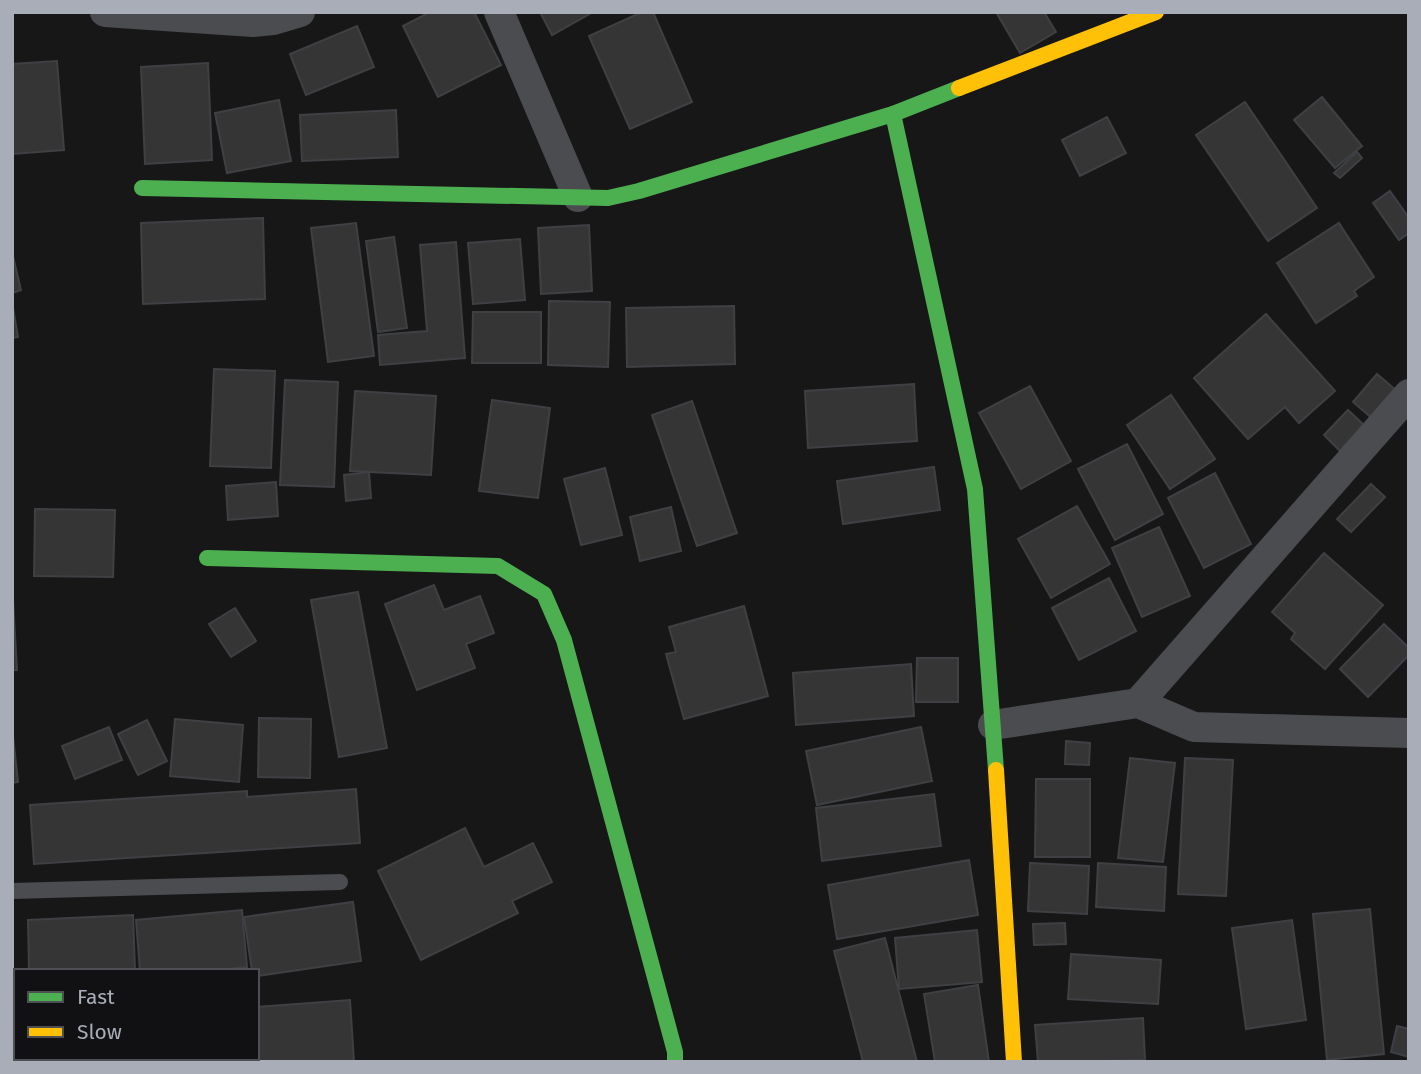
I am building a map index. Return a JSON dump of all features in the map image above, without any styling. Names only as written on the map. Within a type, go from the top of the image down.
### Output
[{"type":"street","points":[[106,12],[253,22],[273,20],[300,12]]},
{"type":"street","points":[[499,12],[578,197]]},
{"type":"street","points":[[142,188],[608,198],[893,114],[1156,12]]},
{"type":"street","points":[[893,114],[975,489],[1014,1062]]},
{"type":"street","points":[[1138,703],[1409,394]]},
{"type":"street","points":[[207,558],[498,566],[544,594],[564,640],[675,1052],[675,1062]]},
{"type":"street","points":[[993,725],[1138,703],[1194,727],[1409,733]]},
{"type":"lane","points":[[12,891],[340,882]]},
{"type":"building","points":[[430,12],[474,12],[501,65],[438,97],[403,26]]},
{"type":"building","points":[[540,12],[593,12],[552,35]]},
{"type":"building","points":[[642,12],[653,12],[692,102],[630,129],[589,36]]},
{"type":"building","points":[[996,12],[1044,12],[1056,32],[1020,53]]},
{"type":"building","points":[[357,26],[374,67],[306,95],[290,54]]},
{"type":"building","points":[[57,61],[64,150],[12,154],[12,64]]},
{"type":"building","points":[[208,63],[212,160],[145,164],[141,67]]},
{"type":"building","points":[[1322,97],[1362,146],[1335,168],[1294,120]]},
{"type":"building","points":[[279,100],[291,161],[227,173],[215,113]]},
{"type":"building","points":[[1245,102],[1317,208],[1268,241],[1196,135]]},
{"type":"building","points":[[396,110],[398,157],[302,161],[300,115]]},
{"type":"building","points":[[1107,117],[1126,153],[1080,176],[1062,140]]},
{"type":"building","points":[[1357,152],[1362,158],[1340,178],[1334,173]]},
{"type":"building","points":[[1390,191],[1409,218],[1409,233],[1399,240],[1373,203]]},
{"type":"building","points":[[263,218],[265,299],[143,304],[141,223]]},
{"type":"building","points":[[356,223],[374,356],[328,362],[311,228]]},
{"type":"building","points":[[1339,223],[1374,277],[1354,291],[1357,296],[1316,323],[1277,263]]},
{"type":"building","points":[[589,225],[592,291],[541,294],[538,228]]},
{"type":"building","points":[[394,237],[407,328],[378,332],[366,241]]},
{"type":"building","points":[[520,239],[525,300],[473,304],[468,243]]},
{"type":"building","points":[[456,242],[465,358],[380,365],[378,335],[427,331],[420,245]]},
{"type":"building","points":[[12,252],[21,290],[12,293]]},
{"type":"building","points":[[549,301],[610,302],[608,367],[548,365]]},
{"type":"building","points":[[12,302],[18,337],[12,338]]},
{"type":"building","points":[[734,306],[735,364],[627,367],[626,308]]},
{"type":"building","points":[[473,312],[541,312],[541,363],[472,363]]},
{"type":"building","points":[[1266,314],[1335,391],[1299,423],[1285,407],[1248,439],[1194,378]]},
{"type":"building","points":[[214,369],[275,371],[271,468],[210,466]]},
{"type":"building","points":[[1377,374],[1397,391],[1373,419],[1353,402]]},
{"type":"building","points":[[285,380],[338,382],[334,487],[280,485]]},
{"type":"building","points":[[914,384],[917,441],[808,448],[805,391]]},
{"type":"building","points":[[1030,386],[1071,461],[1021,489],[979,413]]},
{"type":"building","points":[[355,391],[436,396],[431,475],[350,471]]},
{"type":"building","points":[[1171,395],[1215,459],[1170,489],[1127,425]]},
{"type":"building","points":[[492,400],[550,408],[538,498],[479,491]]},
{"type":"building","points":[[692,401],[737,533],[697,546],[652,415]]},
{"type":"building","points":[[1348,410],[1364,425],[1340,451],[1324,435]]},
{"type":"building","points":[[1127,444],[1163,514],[1115,540],[1078,469]]},
{"type":"building","points":[[934,467],[940,510],[843,524],[837,481]]},
{"type":"building","points":[[605,468],[622,535],[581,545],[564,479]]},
{"type":"building","points":[[369,472],[371,498],[346,501],[344,475]]},
{"type":"building","points":[[1215,473],[1251,544],[1204,568],[1168,498]]},
{"type":"building","points":[[276,482],[278,516],[228,520],[226,486]]},
{"type":"building","points":[[1371,484],[1385,497],[1351,532],[1337,519]]},
{"type":"building","points":[[1077,506],[1110,564],[1051,598],[1018,539]]},
{"type":"building","points":[[671,507],[681,551],[640,561],[630,517]]},
{"type":"building","points":[[35,509],[115,510],[113,577],[34,576]]},
{"type":"building","points":[[1159,527],[1190,596],[1142,617],[1112,548]]},
{"type":"building","points":[[1324,553],[1383,605],[1325,669],[1291,639],[1295,633],[1272,612]]},
{"type":"building","points":[[1109,578],[1136,631],[1079,660],[1052,608]]},
{"type":"building","points":[[12,582],[17,670],[12,670]]},
{"type":"building","points":[[434,585],[444,610],[480,596],[494,633],[466,644],[475,668],[417,690],[385,604]]},
{"type":"building","points":[[358,592],[387,748],[339,757],[311,600]]},
{"type":"building","points":[[744,606],[768,696],[684,719],[666,654],[676,652],[669,627]]},
{"type":"building","points":[[235,608],[256,641],[231,657],[209,624]]},
{"type":"building","points":[[1384,624],[1409,648],[1409,655],[1368,697],[1340,669]]},
{"type":"building","points":[[917,658],[958,658],[958,702],[916,702]]},
{"type":"building","points":[[911,664],[914,716],[796,725],[793,673]]},
{"type":"building","points":[[259,718],[311,719],[310,778],[258,777]]},
{"type":"building","points":[[175,719],[243,725],[239,782],[170,776]]},
{"type":"building","points":[[147,720],[167,761],[138,775],[118,734]]},
{"type":"building","points":[[12,727],[18,782],[12,783]]},
{"type":"building","points":[[109,727],[122,760],[75,779],[62,746]]},
{"type":"building","points":[[921,727],[932,781],[817,805],[806,751]]},
{"type":"building","points":[[1066,741],[1090,743],[1089,765],[1065,764]]},
{"type":"building","points":[[1130,758],[1175,763],[1163,862],[1118,858]]},
{"type":"building","points":[[1185,758],[1233,760],[1226,896],[1178,894]]},
{"type":"building","points":[[1036,779],[1090,779],[1090,857],[1035,857]]},
{"type":"building","points":[[356,789],[360,843],[34,864],[30,805],[247,791],[247,797]]},
{"type":"building","points":[[934,794],[941,846],[822,861],[816,808]]},
{"type":"building","points":[[465,828],[484,867],[533,843],[552,882],[512,901],[518,913],[421,960],[378,871]]},
{"type":"building","points":[[969,860],[978,915],[837,939],[828,885]]},
{"type":"building","points":[[1030,863],[1089,866],[1087,914],[1028,911]]},
{"type":"building","points":[[1098,863],[1166,867],[1164,911],[1096,907]]},
{"type":"building","points":[[353,902],[361,961],[259,976],[259,969],[252,969],[244,917]]},
{"type":"building","points":[[1370,909],[1384,1054],[1327,1060],[1313,914]]},
{"type":"building","points":[[242,910],[247,967],[140,969],[136,920]]},
{"type":"building","points":[[133,915],[135,969],[29,969],[28,920]]},
{"type":"building","points":[[1292,920],[1306,1020],[1246,1029],[1232,928]]},
{"type":"building","points":[[1065,923],[1066,944],[1034,945],[1033,924]]},
{"type":"building","points":[[977,930],[982,982],[899,989],[895,938]]},
{"type":"building","points":[[885,938],[917,1062],[863,1062],[834,951]]},
{"type":"building","points":[[1071,954],[1161,960],[1158,1004],[1068,999]]},
{"type":"building","points":[[978,985],[989,1062],[935,1062],[924,994]]},
{"type":"building","points":[[350,1000],[354,1062],[190,1062],[259,1060],[259,1007]]},
{"type":"building","points":[[1143,1018],[1145,1060],[1038,1062],[1035,1025]]},
{"type":"building","points":[[1397,1026],[1409,1029],[1409,1057],[1391,1052]]},
{"type":"building","points":[[110,1060],[161,1060],[161,1062]]},
{"type":"traffic: fast","points":[[142,188],[608,198],[893,114],[959,88]]},
{"type":"traffic: fast","points":[[893,114],[975,489],[996,770]]},
{"type":"traffic: fast","points":[[207,558],[498,566],[544,594],[564,640],[675,1052],[675,1062]]},
{"type":"traffic: slow","points":[[959,88],[1156,12]]},
{"type":"traffic: slow","points":[[996,770],[1014,1062]]}]
